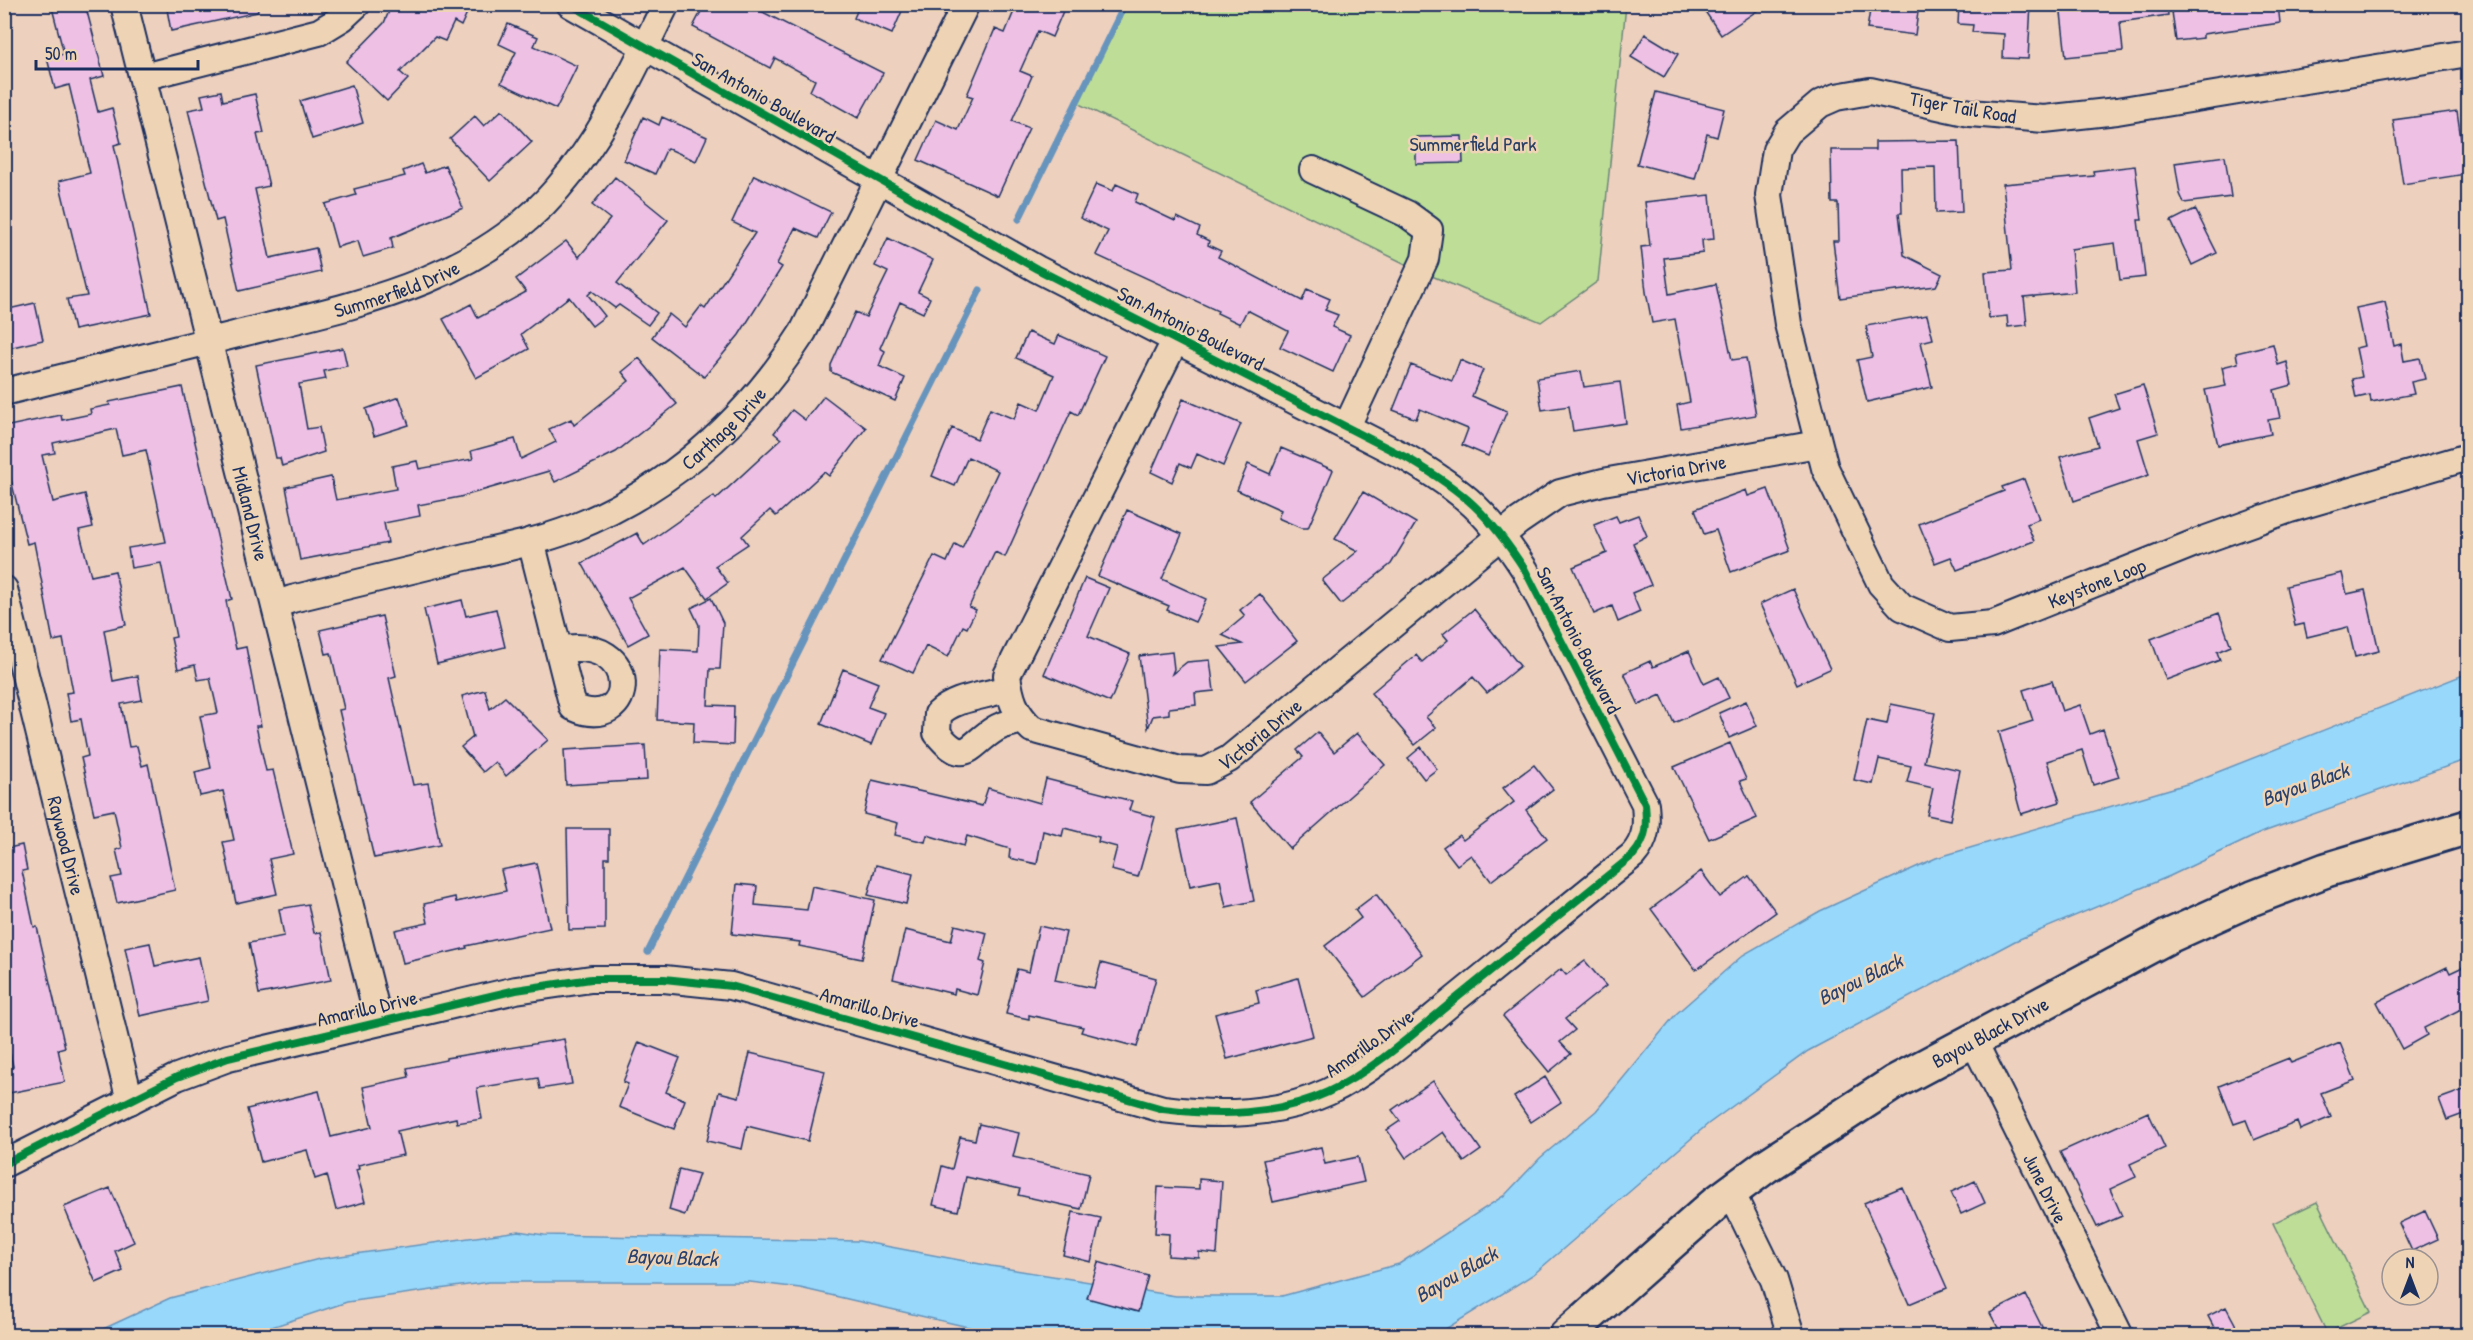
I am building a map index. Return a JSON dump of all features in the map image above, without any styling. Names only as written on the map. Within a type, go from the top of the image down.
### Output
[{"type":"main road","name":"Bayou Black Drive","points":[[1566,1335],[1731,1192],[1766,1166],[1894,1082],[2169,936],[2253,898],[2326,870],[2469,827]]},
{"type":"street","name":"Midland Drive","points":[[124,4],[379,1022]]},
{"type":"street","points":[[143,77],[319,32],[342,18],[357,4]]},
{"type":"street","name":"San Antonio Boulevard","points":[[570,4],[644,48],[1045,273],[1347,426],[1444,479],[1475,504],[1502,535],[1525,570],[1645,804],[1647,825]]},
{"type":"street","name":"Summerfield Drive","points":[[4,392],[366,303],[452,270],[483,253],[521,225],[565,180],[587,152],[666,4]]},
{"type":"street","name":"Carthage Drive","points":[[275,605],[569,530],[617,508],[686,465],[743,413],[780,368],[803,332],[876,179],[966,4]]},
{"type":"street","name":"Tiger Tail Road","points":[[1818,444],[1799,375],[1780,282],[1769,195],[1776,150],[1787,132],[1820,104],[1836,97],[1870,91],[1970,113],[2044,119],[2117,111],[2469,52]]},
{"type":"street","points":[[1313,170],[1407,214],[1429,230],[1425,259],[1347,426]]},
{"type":"street","points":[[1008,688],[987,696],[947,705],[938,714],[937,734],[956,751],[965,751],[977,745],[995,729],[1022,720],[1011,702],[1007,675],[1176,339]]},
{"type":"street","name":"Keystone Loop","points":[[1818,444],[1825,468],[1881,584],[1902,607],[1950,628],[1993,624],[2196,543],[2290,509],[2469,457]]},
{"type":"street","name":"Victoria Drive","points":[[1022,720],[1032,729],[1180,770],[1206,771],[1229,759],[1502,535],[1560,493],[1603,482],[1818,444]]},
{"type":"street","points":[[531,541],[560,650]]},
{"type":"street","name":"Raywood Drive","points":[[4,589],[130,1101]]},
{"type":"street","name":"Amarillo Drive","points":[[4,1164],[177,1077],[228,1058],[516,990],[591,979],[664,979],[731,986],[1163,1108],[1206,1115],[1245,1113],[1277,1107],[1328,1092],[1388,1054],[1633,855],[1642,844],[1647,825]]},
{"type":"street","name":"June Drive","points":[[1972,1040],[2120,1335]]},
{"type":"street","points":[[1731,1192],[1774,1280],[1791,1335]]},
{"type":"green space","name":"Summerfield Park","points":[[1126,5],[1626,5],[1598,281],[1541,322],[1420,271],[1077,103]]},
{"type":"green space","points":[[2317,1202],[2371,1312],[2327,1333],[2273,1223]]},
{"type":"water","name":"Bayou Black","points":[[2468,673],[2468,759],[2263,832],[2170,876],[2015,941],[1808,1051],[1708,1124],[1534,1274],[1436,1335],[1007,1336],[800,1288],[750,1282],[489,1282],[347,1302],[248,1335],[88,1336],[170,1298],[319,1259],[518,1231],[544,1235],[859,1241],[991,1266],[1176,1296],[1282,1296],[1399,1264],[1505,1195],[1540,1158],[1596,1111],[1676,1014],[1743,955],[1820,911],[1936,858],[2190,783]]},
{"type":"building","points":[[51,4],[85,4],[104,76],[90,80],[98,112],[112,108],[121,143],[114,145],[151,314],[74,330],[67,299],[87,296],[59,181],[90,173],[69,85],[55,89],[47,58],[64,54]]},
{"type":"building","points":[[166,4],[257,4],[258,12],[171,31]]},
{"type":"building","points":[[392,4],[471,4],[461,26],[454,22],[445,41],[435,37],[400,72],[408,79],[387,101],[346,62],[384,23]]},
{"type":"building","points":[[705,4],[747,4],[883,73],[858,118],[810,91],[815,80],[775,58],[770,68],[693,27]]},
{"type":"building","points":[[860,4],[905,4],[892,34],[854,18]]},
{"type":"building","points":[[1017,4],[1066,4],[1052,37],[1038,31],[1020,71],[1032,76],[1012,121],[1029,128],[998,196],[918,160],[936,120],[958,130],[973,97],[967,95],[995,29],[1005,33]]},
{"type":"building","points":[[1700,4],[1767,4],[1721,35]]},
{"type":"building","points":[[1871,4],[1919,4],[1915,35],[1867,29]]},
{"type":"building","points":[[1959,4],[2031,4],[2028,59],[2003,58],[2004,34],[1972,32],[1973,25],[1958,24]]},
{"type":"building","points":[[2060,4],[2167,4],[2168,15],[2120,22],[2123,51],[2066,57]]},
{"type":"building","points":[[2171,4],[2278,4],[2280,23],[2203,34],[2203,38],[2176,41]]},
{"type":"building","points":[[508,24],[538,37],[534,46],[577,66],[556,109],[501,83],[516,52],[499,44]]},
{"type":"building","points":[[1645,34],[1678,54],[1664,77],[1631,57]]},
{"type":"building","points":[[352,85],[363,123],[312,139],[300,101]]},
{"type":"building","points":[[221,91],[223,101],[255,94],[264,133],[257,134],[269,186],[255,189],[270,258],[316,248],[321,272],[239,291],[223,219],[216,221],[188,110],[204,107],[201,95]]},
{"type":"building","points":[[1656,92],[1724,109],[1717,137],[1707,134],[1695,179],[1637,164]]},
{"type":"building","points":[[502,110],[532,142],[490,181],[450,139],[475,116],[484,126]]},
{"type":"building","points":[[2457,111],[2466,174],[2403,184],[2393,120]]},
{"type":"building","points":[[643,117],[659,125],[662,117],[707,137],[696,161],[667,148],[655,174],[624,160]]},
{"type":"building","points":[[1462,136],[1463,163],[1416,164],[1416,137]]},
{"type":"building","points":[[1959,141],[1962,212],[1936,213],[1935,167],[1901,168],[1902,213],[1899,213],[1904,255],[1942,274],[1936,286],[1840,298],[1833,241],[1839,241],[1838,203],[1832,203],[1831,150],[1875,150],[1875,142]]},
{"type":"building","points":[[2225,156],[2231,197],[2184,203],[2180,194],[2175,163]]},
{"type":"building","points":[[421,164],[425,173],[445,165],[463,208],[391,238],[393,248],[363,257],[358,241],[337,247],[325,204],[356,195],[354,189],[405,176],[403,171]]},
{"type":"building","points":[[2135,166],[2142,220],[2138,220],[2145,277],[2120,280],[2115,243],[2071,249],[2075,292],[2024,297],[2027,325],[2008,327],[2007,316],[1989,318],[1985,272],[2012,270],[2003,184],[2094,176],[2093,171]]},
{"type":"building","points":[[754,175],[831,212],[818,238],[795,228],[777,264],[782,267],[739,335],[704,377],[652,337],[669,314],[685,327],[701,306],[705,309],[755,233],[732,222]]},
{"type":"building","points":[[615,177],[668,220],[617,283],[657,313],[648,325],[619,305],[615,308],[592,291],[588,295],[605,316],[592,326],[569,297],[521,334],[529,349],[476,378],[443,319],[471,304],[478,318],[526,292],[516,279],[566,241],[579,257],[610,219],[592,205]]},
{"type":"building","points":[[1096,184],[1113,191],[1116,184],[1138,194],[1135,202],[1175,221],[1177,217],[1200,228],[1197,235],[1209,241],[1208,245],[1221,251],[1218,257],[1302,301],[1307,289],[1330,299],[1325,310],[1338,315],[1332,327],[1350,335],[1333,372],[1280,347],[1288,331],[1247,310],[1240,324],[1217,313],[1218,311],[1096,255],[1108,231],[1080,218]]},
{"type":"building","points":[[1710,195],[1714,239],[1702,240],[1703,253],[1664,258],[1669,294],[1716,284],[1732,360],[1746,358],[1756,415],[1681,428],[1677,405],[1690,402],[1675,319],[1652,323],[1646,292],[1641,247],[1650,246],[1645,202]]},
{"type":"building","points":[[2195,209],[2217,253],[2192,265],[2171,221]]},
{"type":"building","points":[[888,238],[933,260],[918,292],[930,298],[923,313],[900,302],[880,348],[885,351],[879,366],[905,378],[895,401],[831,372],[831,365],[855,312],[866,317],[888,272],[875,266]]},
{"type":"building","points":[[2385,302],[2394,346],[2401,344],[2404,361],[2420,358],[2425,379],[2411,382],[2414,394],[2371,402],[2370,395],[2356,398],[2352,379],[2362,377],[2356,348],[2364,346],[2356,308]]},
{"type":"building","points":[[35,303],[43,340],[4,349],[4,310]]},
{"type":"building","points":[[1927,315],[1933,339],[1921,342],[1932,387],[1867,402],[1857,360],[1872,357],[1866,326]]},
{"type":"building","points":[[1028,332],[1055,344],[1059,335],[1105,356],[1078,415],[1071,411],[1005,557],[995,552],[969,607],[976,610],[967,628],[963,626],[948,657],[926,646],[913,673],[882,659],[934,556],[947,562],[955,544],[962,548],[998,471],[968,457],[955,486],[932,476],[952,428],[977,439],[990,409],[1014,419],[1021,402],[1039,410],[1054,375],[1016,358]]},
{"type":"building","points":[[2273,344],[2278,365],[2287,362],[2292,385],[2274,390],[2280,418],[2268,420],[2271,434],[2218,445],[2205,390],[2226,386],[2222,367],[2238,363],[2236,353]]},
{"type":"building","points":[[343,348],[347,366],[324,371],[326,379],[299,384],[307,429],[319,427],[324,452],[282,466],[280,458],[276,458],[256,365]]},
{"type":"building","points":[[639,358],[677,404],[616,452],[555,482],[549,471],[460,497],[418,505],[420,516],[384,523],[388,543],[300,560],[286,487],[331,477],[336,500],[396,489],[392,466],[417,461],[419,469],[473,459],[471,451],[515,439],[521,459],[556,442],[549,429],[571,419],[574,425],[629,381],[622,372]]},
{"type":"building","points":[[1460,360],[1483,370],[1472,396],[1507,411],[1488,456],[1462,445],[1468,429],[1420,409],[1416,419],[1393,410],[1411,365],[1452,381]]},
{"type":"building","points":[[1581,371],[1584,387],[1620,382],[1626,423],[1573,431],[1569,406],[1542,410],[1537,378]]},
{"type":"building","points":[[2143,385],[2158,433],[2138,439],[2149,475],[2074,501],[2060,457],[2098,446],[2089,418],[2119,408],[2114,394]]},
{"type":"building","points":[[182,387],[232,599],[226,601],[236,649],[246,647],[261,726],[256,726],[266,771],[273,770],[293,854],[269,859],[277,894],[236,903],[223,842],[234,840],[223,791],[200,796],[195,772],[211,768],[200,716],[218,713],[210,678],[198,680],[195,665],[178,669],[171,638],[176,637],[161,563],[131,568],[128,548],[166,542],[146,450],[122,455],[116,429],[53,443],[55,453],[42,455],[53,502],[85,494],[93,527],[79,530],[91,576],[115,571],[126,625],[104,630],[113,681],[138,676],[142,700],[121,704],[129,747],[137,746],[142,766],[148,764],[175,890],[117,903],[111,878],[122,876],[116,850],[122,848],[114,810],[94,814],[81,758],[88,756],[81,719],[71,721],[66,693],[73,692],[63,639],[53,641],[34,542],[27,544],[13,488],[4,448],[4,427],[61,415],[62,420],[91,414],[90,409],[110,405],[109,402]]},
{"type":"building","points":[[824,396],[866,428],[829,476],[824,472],[776,516],[770,510],[742,536],[748,544],[715,566],[728,583],[707,598],[685,567],[628,598],[648,634],[628,645],[582,563],[637,533],[644,545],[714,496],[716,499],[781,439],[774,433],[792,410],[805,420]]},
{"type":"building","points":[[399,397],[409,425],[374,436],[366,409]]},
{"type":"building","points":[[1183,399],[1241,424],[1223,466],[1197,454],[1191,468],[1180,463],[1172,482],[1151,472]]},
{"type":"building","points":[[1281,448],[1333,470],[1308,528],[1301,528],[1278,518],[1281,510],[1237,490],[1248,464],[1270,474]]},
{"type":"building","points":[[2024,479],[2039,519],[2027,524],[2034,541],[1957,570],[1951,557],[1935,563],[1919,524],[2004,491],[2002,487]]},
{"type":"building","points":[[1768,489],[1790,550],[1731,572],[1716,530],[1704,534],[1695,509],[1746,490],[1748,496]]},
{"type":"building","points":[[1363,492],[1416,523],[1391,564],[1341,604],[1322,580],[1358,551],[1335,539]]},
{"type":"building","points":[[1127,510],[1182,534],[1162,579],[1206,599],[1195,622],[1167,610],[1169,606],[1098,576]]},
{"type":"building","points":[[1638,515],[1647,536],[1633,543],[1651,585],[1632,593],[1640,612],[1618,622],[1612,606],[1594,614],[1573,567],[1607,553],[1594,525],[1616,516],[1619,522]]},
{"type":"building","points":[[2342,573],[2347,594],[2365,590],[2379,651],[2355,657],[2348,627],[2307,637],[2304,624],[2295,626],[2286,586]]},
{"type":"building","points":[[1085,578],[1109,588],[1088,636],[1130,654],[1110,702],[1044,674]]},
{"type":"building","points":[[1793,589],[1830,669],[1797,684],[1760,604]]},
{"type":"building","points":[[1260,594],[1297,641],[1246,681],[1219,647],[1242,644],[1222,635],[1245,616],[1240,610]]},
{"type":"building","points":[[711,598],[723,623],[720,669],[710,669],[708,705],[734,706],[733,745],[693,743],[694,722],[657,720],[660,649],[698,651],[699,625],[691,608]]},
{"type":"building","points":[[462,600],[466,616],[496,609],[505,647],[437,664],[424,609]]},
{"type":"building","points":[[1474,609],[1520,666],[1487,693],[1473,677],[1426,717],[1436,728],[1415,745],[1371,693],[1416,655],[1422,662],[1448,640],[1443,634]]},
{"type":"building","points":[[2219,613],[2231,646],[2217,652],[2220,660],[2166,680],[2151,639]]},
{"type":"building","points":[[382,616],[396,676],[389,678],[413,785],[428,783],[440,845],[374,858],[339,710],[344,709],[331,653],[326,654],[320,630]]},
{"type":"building","points":[[1689,651],[1704,684],[1719,677],[1729,698],[1674,723],[1661,695],[1639,705],[1624,673],[1650,661],[1653,667]]},
{"type":"building","points":[[1172,652],[1174,669],[1172,674],[1187,662],[1210,660],[1214,691],[1195,693],[1196,705],[1169,708],[1169,714],[1153,716],[1148,728],[1139,656]]},
{"type":"building","points":[[843,669],[878,683],[868,707],[884,713],[871,745],[821,724]]},
{"type":"building","points":[[2052,681],[2062,711],[2080,705],[2090,734],[2103,729],[2119,777],[2093,785],[2082,750],[2047,761],[2060,802],[2021,814],[1999,732],[2033,721],[2023,690]]},
{"type":"building","points":[[485,690],[490,709],[505,697],[548,740],[506,776],[495,762],[483,772],[461,747],[473,737],[462,696]]},
{"type":"building","points":[[1746,701],[1757,726],[1729,738],[1719,713]]},
{"type":"building","points":[[1891,704],[1935,713],[1924,762],[1960,770],[1950,820],[1927,815],[1933,788],[1907,782],[1911,766],[1879,759],[1873,784],[1854,780],[1867,720],[1887,724]]},
{"type":"building","points":[[1318,732],[1334,752],[1357,733],[1385,765],[1290,849],[1250,802],[1303,757],[1297,750]]},
{"type":"building","points":[[1730,743],[1746,779],[1740,781],[1757,818],[1709,839],[1674,767]]},
{"type":"building","points":[[645,745],[647,780],[566,785],[564,750]]},
{"type":"building","points":[[1421,747],[1437,769],[1424,779],[1408,758]]},
{"type":"building","points":[[1534,765],[1553,789],[1526,810],[1547,838],[1491,881],[1471,855],[1457,865],[1443,847],[1459,835],[1463,840],[1514,802],[1503,788]]},
{"type":"building","points":[[1046,779],[1132,801],[1129,810],[1155,817],[1138,877],[1111,870],[1117,847],[1098,842],[1099,837],[1064,828],[1062,836],[1043,831],[1037,864],[1009,858],[1010,849],[967,836],[964,846],[927,835],[925,842],[895,835],[898,823],[864,814],[872,780],[982,806],[988,788],[1040,803]]},
{"type":"building","points":[[1237,818],[1254,901],[1226,907],[1220,880],[1190,886],[1178,830]]},
{"type":"building","points":[[567,829],[609,829],[609,858],[605,858],[605,929],[569,930]]},
{"type":"building","points":[[22,845],[27,870],[22,871],[65,1047],[58,1049],[65,1082],[4,1094],[4,1069],[13,1067],[4,1023],[4,849]]},
{"type":"building","points":[[536,863],[550,928],[466,946],[467,948],[403,963],[395,930],[428,923],[424,904],[455,897],[456,902],[506,891],[501,870]]},
{"type":"building","points":[[876,865],[913,874],[906,904],[868,895]]},
{"type":"building","points":[[1701,871],[1720,897],[1749,876],[1776,912],[1696,970],[1651,909]]},
{"type":"building","points":[[737,884],[757,886],[755,905],[807,910],[812,886],[875,900],[862,959],[799,946],[800,942],[732,934]]},
{"type":"building","points":[[1376,894],[1422,954],[1365,997],[1325,946],[1361,918],[1355,910]]},
{"type":"building","points":[[308,904],[314,933],[321,932],[331,980],[259,994],[249,943],[284,936],[279,909]]},
{"type":"building","points":[[955,925],[987,933],[980,961],[985,963],[977,995],[955,989],[954,994],[893,979],[905,930],[951,941]]},
{"type":"building","points":[[1039,926],[1066,932],[1055,980],[1094,988],[1101,963],[1156,978],[1137,1047],[1081,1032],[1083,1027],[1029,1015],[1029,1019],[1006,1014],[1017,969],[1029,972]]},
{"type":"building","points":[[150,943],[155,966],[199,957],[208,1001],[140,1016],[125,948]]},
{"type":"building","points":[[1585,961],[1606,986],[1565,1019],[1575,1030],[1560,1042],[1571,1054],[1549,1072],[1503,1016],[1561,969],[1566,975]]},
{"type":"building","points":[[2469,964],[2469,1005],[2424,1028],[2427,1035],[2402,1049],[2377,1002],[2447,967],[2450,973]]},
{"type":"building","points":[[1298,978],[1313,1036],[1227,1059],[1215,1014],[1259,1003],[1256,990]]},
{"type":"building","points":[[564,1039],[572,1084],[540,1089],[538,1078],[477,1088],[482,1119],[457,1123],[456,1118],[397,1131],[403,1155],[358,1165],[359,1169],[356,1170],[365,1202],[336,1210],[327,1175],[315,1179],[307,1150],[261,1162],[247,1109],[319,1091],[331,1137],[372,1127],[363,1087],[409,1077],[407,1068],[446,1060],[446,1058]]},
{"type":"building","points":[[639,1042],[680,1058],[666,1092],[685,1100],[674,1129],[619,1107],[628,1084],[623,1082]]},
{"type":"building","points":[[2340,1043],[2355,1080],[2321,1093],[2331,1117],[2300,1130],[2297,1122],[2254,1140],[2246,1120],[2234,1124],[2219,1086],[2289,1058],[2291,1063]]},
{"type":"building","points":[[750,1053],[825,1071],[808,1141],[747,1126],[742,1149],[707,1141],[719,1092],[739,1097]]},
{"type":"building","points":[[1545,1077],[1561,1102],[1531,1122],[1514,1097]]},
{"type":"building","points":[[1433,1081],[1481,1150],[1464,1162],[1443,1132],[1406,1158],[1387,1130],[1400,1121],[1392,1110]]},
{"type":"building","points":[[2469,1088],[2469,1112],[2447,1120],[2439,1099]]},
{"type":"building","points":[[2148,1112],[2165,1148],[2130,1164],[2136,1177],[2110,1189],[2122,1216],[2097,1227],[2060,1152]]},
{"type":"building","points":[[979,1124],[1019,1133],[1013,1157],[1089,1174],[1081,1209],[1018,1195],[1020,1189],[966,1177],[958,1211],[933,1205],[942,1166],[952,1169],[960,1137],[975,1140]]},
{"type":"building","points":[[1321,1147],[1325,1164],[1358,1157],[1364,1182],[1273,1202],[1263,1160]]},
{"type":"building","points":[[679,1169],[699,1174],[685,1215],[669,1210]]},
{"type":"building","points":[[1199,1179],[1222,1181],[1217,1254],[1199,1252],[1199,1258],[1168,1256],[1169,1234],[1155,1233],[1158,1187],[1199,1189]]},
{"type":"building","points":[[1975,1181],[1985,1203],[1961,1214],[1951,1192]]},
{"type":"building","points":[[1902,1187],[1947,1288],[1909,1304],[1864,1203]]},
{"type":"building","points":[[110,1188],[134,1242],[115,1251],[123,1271],[96,1283],[64,1207]]},
{"type":"building","points":[[2425,1211],[2438,1239],[2421,1247],[2410,1247],[2399,1223]]},
{"type":"building","points":[[1073,1212],[1101,1218],[1091,1262],[1063,1255]]},
{"type":"building","points":[[1098,1262],[1148,1276],[1138,1312],[1087,1298]]},
{"type":"building","points":[[2026,1295],[2046,1335],[2002,1335],[1990,1313]]},
{"type":"building","points":[[2226,1307],[2241,1335],[2218,1335],[2208,1316]]},
{"type":"waterway","points":[[1019,219],[1125,4]]},
{"type":"waterway","points":[[648,952],[980,290]]},
{"type":"cycle path","points":[[4,1164],[177,1077],[228,1058],[516,990],[591,979],[664,979],[731,986],[1163,1109],[1226,1113],[1288,1106],[1328,1092],[1377,1062],[1633,855],[1641,843],[1646,825],[1645,804],[1525,570],[1487,518],[1460,493],[1407,458],[1037,269],[570,4]]}]
